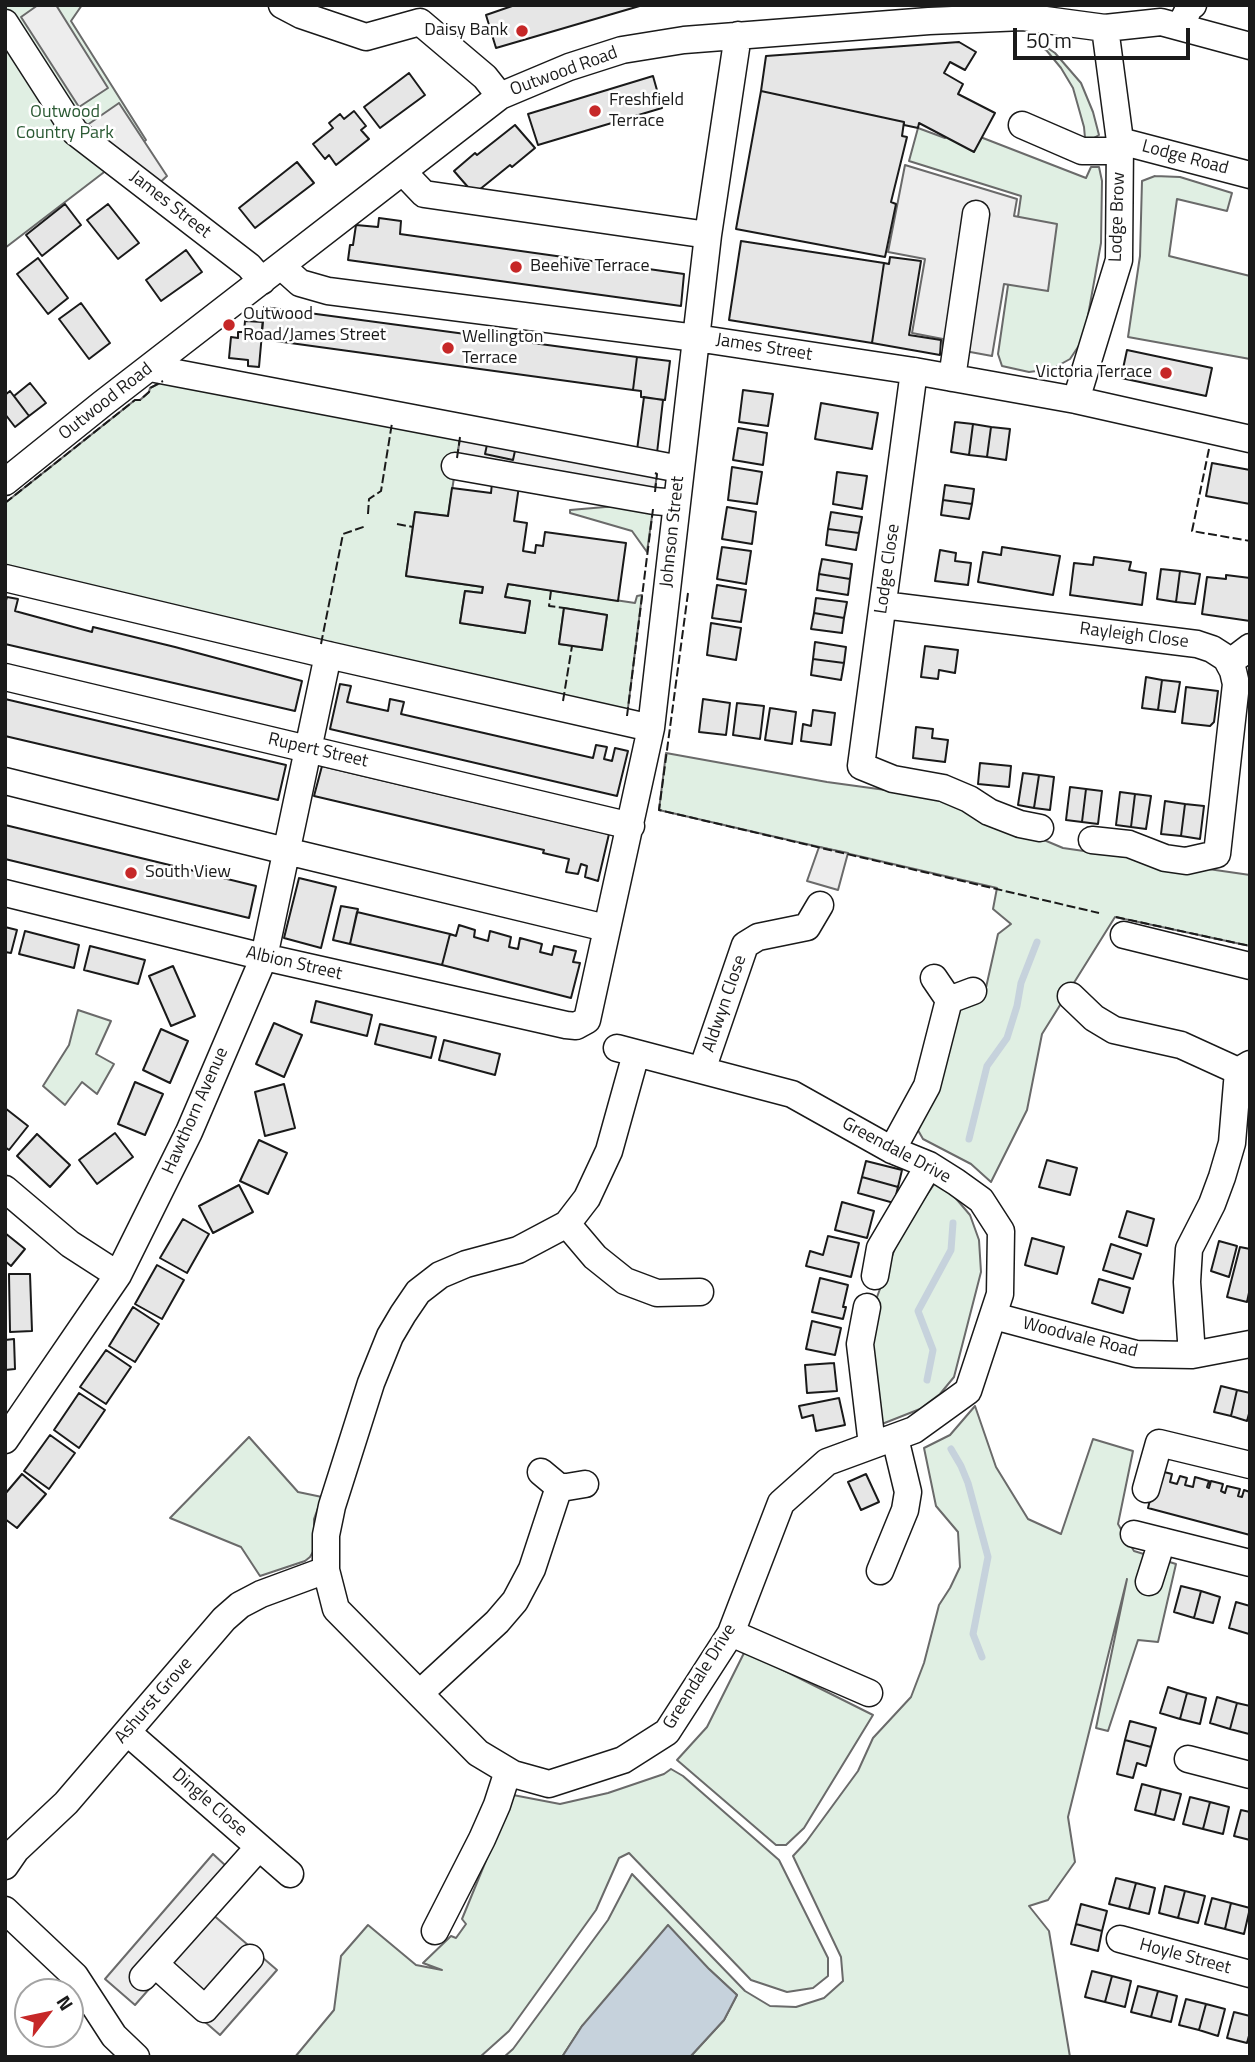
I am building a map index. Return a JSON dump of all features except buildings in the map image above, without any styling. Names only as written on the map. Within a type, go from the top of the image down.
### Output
[{"type":"street","points":[[282,5],[301,15],[366,37],[425,14],[500,96]]},
{"type":"street","name":"Outwood Road","points":[[5,482],[500,96],[569,67],[622,50],[684,40],[920,14],[1023,17],[1105,28],[1161,22],[1186,16],[1250,46]]},
{"type":"street","name":"James Street","points":[[5,23],[75,132],[249,265],[300,283],[328,291],[696,338],[914,371],[1076,400],[1250,439]]},
{"type":"street","name":"Lodge Brow","points":[[1076,400],[1119,260],[1120,146],[1105,28]]},
{"type":"street","name":"Johnson Street","points":[[584,1023],[589,1015],[651,728],[708,235],[738,35]]},
{"type":"street","name":"Lodge Road","points":[[1022,125],[1082,151],[1120,146],[1250,175]]},
{"type":"street","points":[[403,172],[424,194],[708,235]]},
{"type":"street","points":[[952,378],[976,214]]},
{"type":"street","points":[[150,368],[680,469]]},
{"type":"street","name":"Lodge Close","points":[[914,371],[861,766],[893,779],[943,788],[969,799],[989,812],[1020,824],[1040,828]]},
{"type":"street","points":[[455,466],[676,503]]},
{"type":"street","points":[[5,578],[651,728]]},
{"type":"street","name":"Rayleigh Close","points":[[883,606],[1197,644],[1226,658],[1239,655]]},
{"type":"street","name":"Hawthorn Avenue","points":[[5,1440],[118,1275],[189,1132],[264,957],[328,655]]},
{"type":"street","name":"Rayleigh Close","points":[[1092,840],[1129,844],[1165,858],[1186,862],[1217,854],[1236,684],[1233,671],[1239,655]]},
{"type":"street","name":"Rupert Street","points":[[5,677],[631,826]]},
{"type":"street","points":[[5,780],[606,928]]},
{"type":"street","name":"Albion Street","points":[[5,893],[264,957],[566,1025],[584,1023]]},
{"type":"street","name":"Aldwyn Close","points":[[702,1070],[745,945],[744,931],[758,937],[807,927],[820,905]]},
{"type":"street","points":[[1124,935],[1250,966]]},
{"type":"street","points":[[892,1150],[927,1086],[961,995],[934,978]]},
{"type":"street","points":[[1071,996],[1094,1018],[1114,1030],[1181,1045],[1244,1067],[1232,1143],[1215,1195],[1189,1249],[1187,1282],[1192,1355]]},
{"type":"street","name":"Greendale Drive","points":[[626,1051],[702,1070],[792,1094],[892,1150],[929,1165],[981,1200],[1000,1231],[1000,1294],[968,1391],[914,1430],[827,1462],[781,1503],[731,1633],[667,1732],[624,1760],[549,1784],[513,1774],[478,1753],[336,1609],[326,1570],[326,1535],[332,1506],[390,1336],[418,1292],[440,1275],[466,1264],[518,1250],[567,1224],[587,1198],[609,1151],[626,1051]]},
{"type":"street","points":[[875,1276],[880,1248],[929,1165]]},
{"type":"street","points":[[5,1189],[70,1244],[118,1275]]},
{"type":"street","points":[[567,1224],[595,1256],[625,1281],[685,1300]]},
{"type":"street","points":[[867,1307],[860,1344],[883,1442],[908,1492],[905,1510],[880,1571]]},
{"type":"street","name":"Woodvale Road","points":[[994,1316],[1136,1354],[1192,1355],[1250,1344]]},
{"type":"street","points":[[1146,1489],[1158,1443],[1250,1465]]},
{"type":"street","points":[[420,1693],[516,1601],[532,1569],[562,1481]]},
{"type":"street","points":[[1133,1534],[1250,1563]]},
{"type":"street","points":[[1149,1581],[1162,1541]]},
{"type":"street","name":"Ashurst Grove","points":[[5,1866],[16,1850],[66,1803],[224,1619],[240,1605],[283,1585],[326,1570]]},
{"type":"street","points":[[731,1633],[869,1693]]},
{"type":"street","name":"Dingle Close","points":[[127,1732],[290,1874]]},
{"type":"street","points":[[1188,1759],[1250,1775]]},
{"type":"street","points":[[435,1931],[482,1839],[508,1771]]},
{"type":"street","points":[[250,1958],[205,2009],[149,1971],[259,1847]]},
{"type":"street","points":[[5,1910],[75,1976],[114,2036],[136,2057]]},
{"type":"street","name":"Hoyle Street","points":[[1120,1939],[1250,1974]]},
{"type":"green space","name":"Outwood Country Park","points":[[5,5],[82,5],[71,21],[146,140],[5,248]]},
{"type":"green space","points":[[1030,40],[1039,42],[1055,53],[1081,83],[1099,135],[1092,139],[1085,138],[1073,88],[1047,51]]},
{"type":"green space","points":[[952,126],[1086,178],[1091,167],[1099,167],[1102,181],[1101,243],[1084,338],[1070,359],[1052,369],[1029,372],[1002,366],[998,354],[1021,196],[909,161],[918,128],[945,138]]},
{"type":"green space","points":[[1155,176],[1180,177],[1232,193],[1227,211],[1177,199],[1169,256],[1250,276],[1250,359],[1128,337],[1140,256],[1142,181]]},
{"type":"green space","points":[[164,381],[461,433],[448,516],[415,512],[406,576],[483,587],[482,593],[465,591],[460,623],[525,633],[530,601],[505,597],[508,584],[635,603],[637,596],[642,595],[627,716],[5,569],[5,503],[135,400],[140,400],[150,388]],"holes":[[[564,608],[607,615],[602,650],[559,644]]]},
{"type":"green space","points":[[617,506],[653,509],[647,552],[632,531],[570,513],[570,510]]},
{"type":"green space","points":[[666,753],[827,782],[944,798],[1063,848],[1250,875],[1250,946],[1115,917],[1042,1034],[1027,1110],[991,1182],[971,1164],[923,1139],[915,1125],[961,1000],[985,992],[998,934],[1011,924],[993,909],[997,888],[659,810]]},
{"type":"green space","points":[[78,1010],[111,1021],[96,1054],[114,1064],[97,1094],[82,1082],[65,1105],[43,1086],[69,1045]]},
{"type":"green space","points":[[935,1183],[953,1195],[970,1215],[979,1240],[981,1272],[954,1377],[940,1394],[920,1409],[882,1424],[870,1356],[870,1316],[901,1232]]},
{"type":"green space","points":[[975,1406],[996,1467],[1028,1519],[1061,1534],[1093,1439],[1133,1451],[1118,1524],[1134,1551],[1176,1564],[1158,1642],[1138,1640],[1108,1731],[1096,1728],[1127,1579],[1068,1817],[1075,1862],[1048,1900],[1029,1906],[1049,1931],[1070,2057],[690,2057],[724,2020],[737,1995],[709,1969],[582,2026],[562,2057],[504,2057],[513,2049],[608,1920],[632,1874],[745,1991],[770,2006],[796,2007],[824,1998],[843,1981],[841,1957],[793,1856],[858,1771],[873,1738],[911,1697],[924,1663],[939,1605],[960,1567],[958,1532],[936,1506],[924,1448],[950,1435]]},
{"type":"green space","points":[[249,1437],[298,1492],[322,1497],[314,1519],[314,1550],[310,1557],[260,1576],[241,1547],[170,1518]]},
{"type":"green space","points":[[745,1651],[873,1715],[804,1828],[786,1845],[776,1845],[677,1760],[707,1727]]},
{"type":"green space","points":[[671,1769],[683,1776],[779,1860],[828,1958],[828,1976],[813,1988],[787,1992],[751,1980],[629,1853],[619,1858],[596,1910],[509,2031],[480,2057],[295,2057],[334,2010],[341,1956],[368,1925],[416,1965],[442,1970],[423,1963],[451,1936],[456,1938],[466,1924],[462,1919],[513,1795],[560,1804],[608,1793],[664,1774]]},
{"type":"shaded area","points":[[38,5],[56,5],[108,88],[79,107],[21,17]]},
{"type":"shaded area","points":[[119,103],[167,176],[154,188],[80,130]]},
{"type":"shaded area","points":[[905,165],[1017,199],[1014,216],[1057,224],[1048,291],[1004,284],[992,356],[943,347],[943,339],[912,333],[925,259],[888,252]]},
{"type":"shaded area","points":[[461,433],[657,474],[654,496],[456,463]]},
{"type":"shaded area","points":[[819,847],[848,853],[838,890],[807,881]]},
{"type":"shaded area","points":[[213,1854],[226,1866],[197,1901],[277,1970],[220,2035],[157,1980],[135,2005],[105,1979]]},
{"type":"shaded area","points":[[668,1925],[737,1995],[724,2020],[690,2057],[562,2057],[582,2026]]},
{"type":"waterway","points":[[969,1139],[987,1066],[1007,1038],[1021,983],[1037,942]]},
{"type":"waterway","points":[[927,1380],[933,1350],[918,1311],[951,1250],[953,1223]]},
{"type":"waterway","points":[[951,1449],[968,1483],[988,1557],[973,1634],[982,1657]]},
{"type":"fence","points":[[5,503],[135,400],[140,400],[150,388],[163,381]]},
{"type":"fence","points":[[368,514],[369,499],[381,491],[392,423]]},
{"type":"fence","points":[[457,458],[460,437]]},
{"type":"fence","points":[[1209,449],[1192,531],[1250,541]]},
{"type":"fence","points":[[655,473],[655,492]]},
{"type":"fence","points":[[627,716],[653,509]]},
{"type":"fence","points":[[397,524],[413,527]]},
{"type":"fence","points":[[321,644],[343,534],[366,526]]},
{"type":"fence","points":[[551,591],[549,606],[564,608]]},
{"type":"fence","points":[[688,593],[659,810],[1099,913]]},
{"type":"fence","points":[[563,701],[572,646]]},
{"type":"fence","points":[[1116,917],[1250,946]]},
{"type":"place","name":"Daisy Bank","points":[[522,31]]},
{"type":"place","name":"Freshfield Terrace","points":[[595,111]]},
{"type":"place","name":"Beehive Terrace","points":[[516,267]]},
{"type":"place","name":"Outwood Road/James Street","points":[[229,325]]},
{"type":"place","name":"Wellington Terrace","points":[[448,348]]},
{"type":"place","name":"Victoria Terrace","points":[[1166,373]]},
{"type":"place","name":"South View","points":[[131,873]]}]
